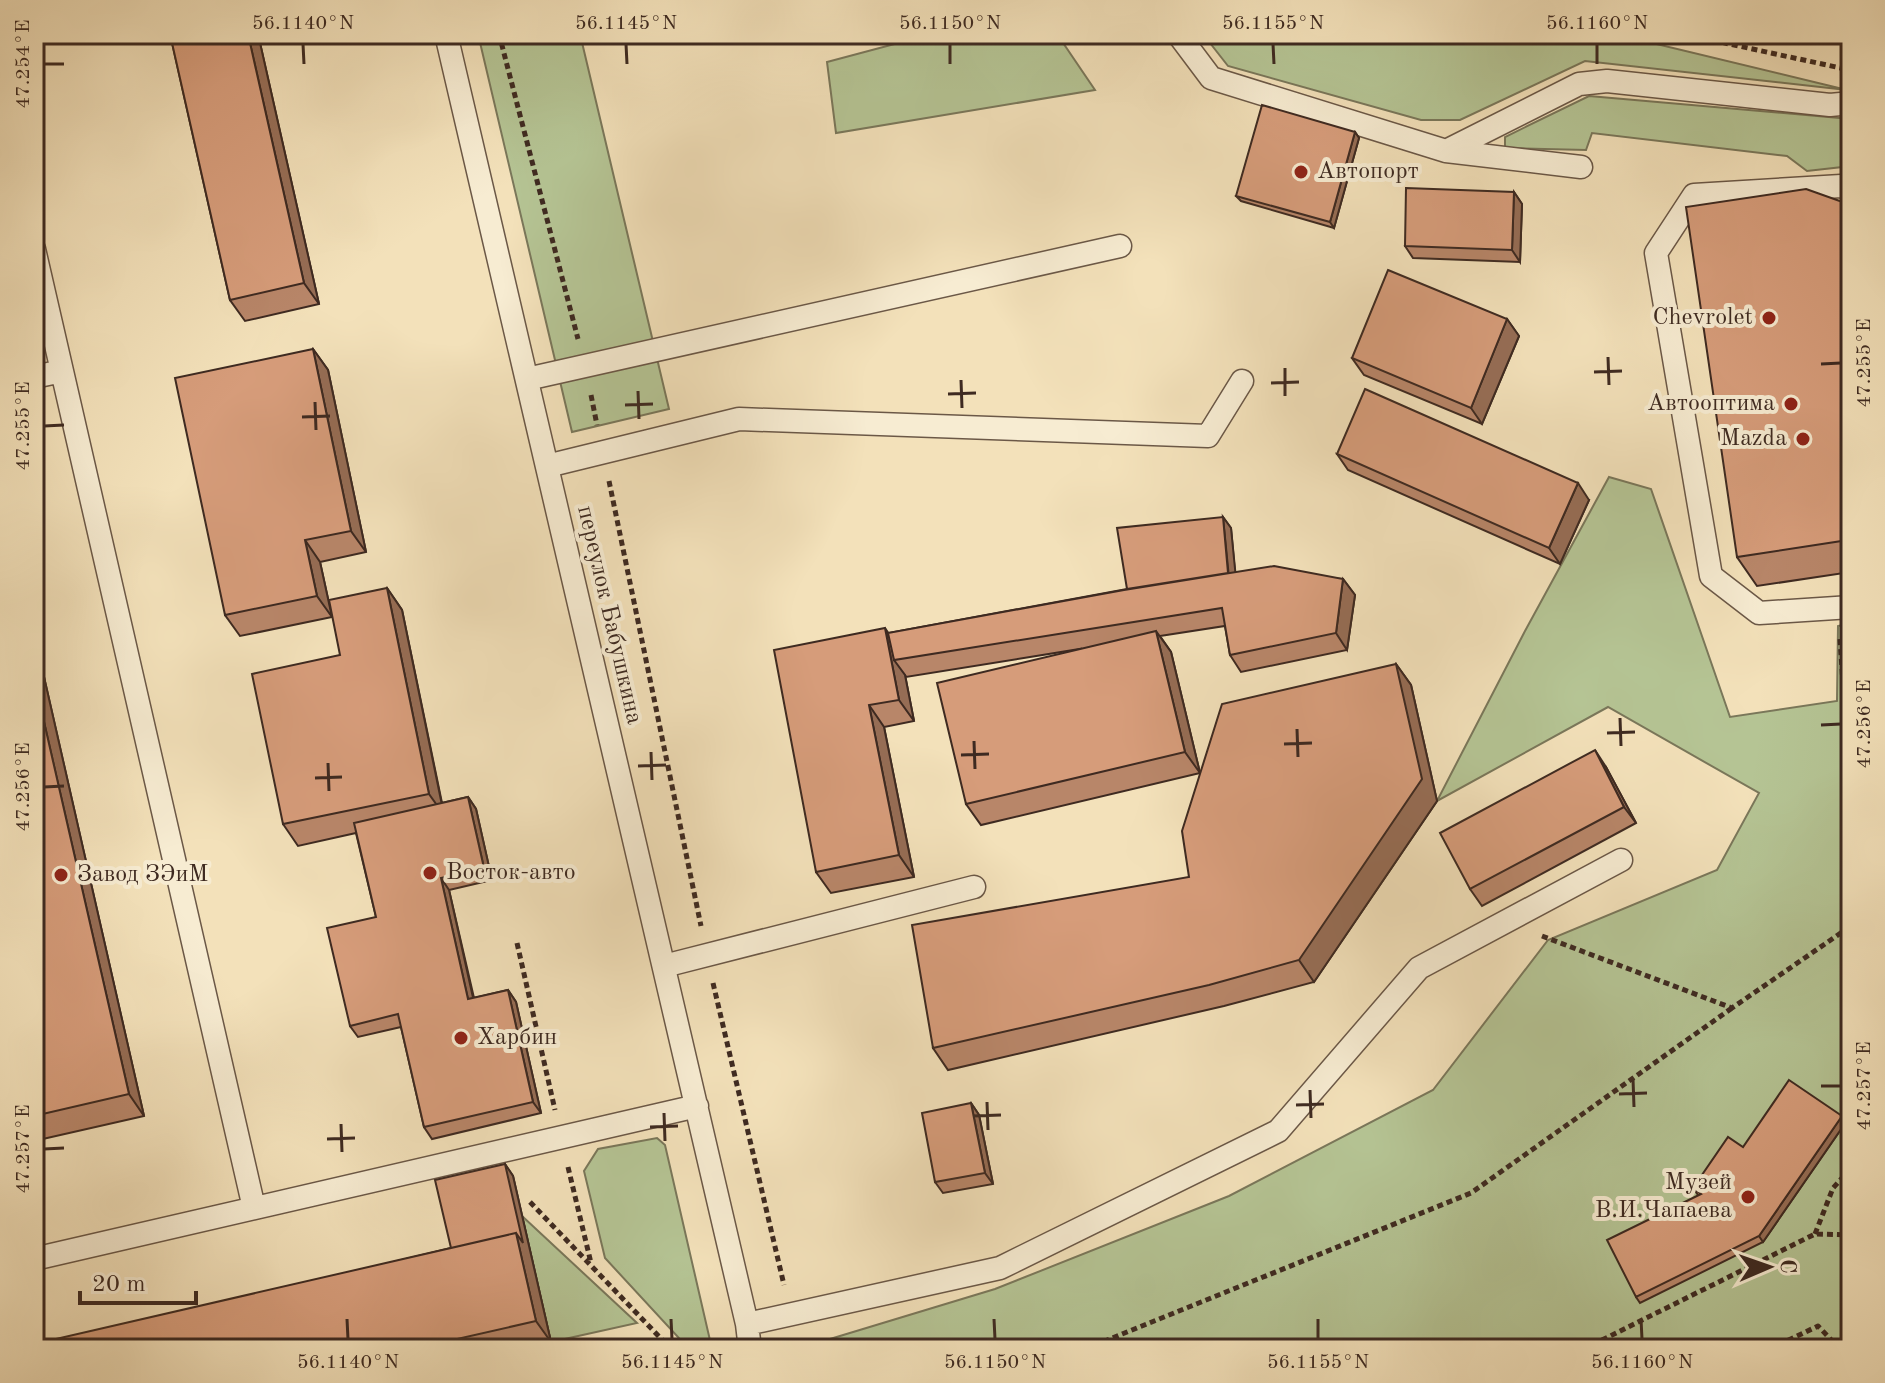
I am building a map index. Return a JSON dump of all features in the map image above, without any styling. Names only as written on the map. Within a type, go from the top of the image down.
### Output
[{"type":"lane","name":"переулок Бабушкина","points":[[446,34],[697,1106],[750,1349]]},
{"type":"lane","points":[[1178,34],[1211,78],[1446,151],[1581,167]]},
{"type":"lane","points":[[1446,151],[1579,84],[1607,81],[1830,105],[1851,103]]},
{"type":"lane","points":[[1844,607],[1759,613],[1711,576],[1656,253],[1694,195],[1841,186],[1851,190]]},
{"type":"lane","points":[[527,379],[1120,246]]},
{"type":"lane","points":[[34,249],[254,1208]]},
{"type":"lane","points":[[34,377],[62,371]]},
{"type":"lane","points":[[547,466],[739,419],[1208,436],[1242,381]]},
{"type":"lane","points":[[747,1324],[1000,1268],[1278,1131],[1419,968],[1621,860]]},
{"type":"lane","points":[[664,966],[974,887]]},
{"type":"lane","points":[[34,1259],[697,1106]]},
{"type":"path","points":[[499,34],[585,365],[707,956],[790,1314]]},
{"type":"path","points":[[1683,34],[1851,70]]},
{"type":"path","points":[[1844,607],[1844,699],[1851,707]]},
{"type":"path","points":[[1505,922],[1732,1008]]},
{"type":"path","points":[[1085,1349],[1471,1193],[1851,926]]},
{"type":"path","points":[[517,943],[591,1263]]},
{"type":"path","points":[[1815,1234],[1833,1188],[1851,1168]]},
{"type":"path","points":[[530,1202],[671,1349]]},
{"type":"path","points":[[1584,1349],[1815,1234],[1850,1234]]},
{"type":"path","points":[[1770,1349],[1818,1326],[1840,1349]]},
{"type":"green space","points":[[478,34],[580,34],[669,409],[572,432]]},
{"type":"green space","points":[[932,34],[1057,34],[1095,90],[836,133],[827,62]]},
{"type":"green space","points":[[1203,34],[1615,34],[1847,90],[1585,61],[1460,120],[1421,120],[1228,66]]},
{"type":"green space","points":[[1589,96],[1851,119],[1851,166],[1807,171],[1787,156],[1592,133],[1586,150],[1505,148],[1505,137]]},
{"type":"green space","points":[[1609,477],[1651,489],[1730,717],[1837,701],[1838,626],[1851,623],[1851,1349],[797,1349],[995,1289],[1229,1196],[1433,1090],[1548,940],[1717,870],[1759,793],[1608,707],[1437,801]]},
{"type":"green space","points":[[657,1138],[665,1145],[712,1349],[689,1349],[605,1258],[584,1171],[598,1149]]},
{"type":"green space","points":[[522,1216],[637,1323],[551,1342]]},
{"type":"building","points":[[170,34],[248,34],[304,283],[230,300]]},
{"type":"building","points":[[1262,105],[1355,132],[1330,222],[1236,196]]},
{"type":"building","points":[[1406,188],[1514,192],[1512,250],[1405,246]]},
{"type":"building","name":"Автооптима","points":[[1806,189],[1851,205],[1851,538],[1737,557],[1686,207]]},
{"type":"building","points":[[1388,270],[1507,319],[1471,408],[1352,358]]},
{"type":"building","points":[[313,349],[351,531],[305,540],[317,596],[225,615],[175,378]]},
{"type":"building","points":[[1365,389],[1578,483],[1549,548],[1337,454]]},
{"type":"building","points":[[1223,517],[1228,573],[1127,589],[1117,528]]},
{"type":"building","points":[[1274,566],[1343,579],[1336,633],[1230,655],[1222,608],[894,660],[888,633],[1124,590]]},
{"type":"building","points":[[387,588],[429,794],[283,824],[252,674],[340,655],[329,600]]},
{"type":"building","points":[[885,628],[899,700],[869,705],[899,855],[816,872],[774,650]]},
{"type":"building","points":[[1156,631],[1185,752],[966,804],[937,683]]},
{"type":"building","points":[[1396,664],[1422,779],[1299,960],[1209,985],[933,1048],[912,925],[1189,877],[1182,831],[1222,704]]},
{"type":"building","name":"Завод ЗЭиМ","points":[[34,678],[129,1094],[34,1116]]},
{"type":"building","points":[[1595,750],[1624,807],[1470,889],[1440,833]]},
{"type":"building","points":[[468,797],[484,868],[441,878],[468,999],[508,990],[533,1102],[424,1127],[398,1014],[350,1026],[327,928],[376,917],[354,823]]},
{"type":"building","name":"Музей В.И.Чапаева","points":[[1789,1080],[1842,1116],[1759,1236],[1636,1297],[1607,1240],[1701,1194],[1693,1188],[1728,1137],[1743,1147]]},
{"type":"building","points":[[971,1103],[985,1173],[935,1182],[922,1113]]},
{"type":"building","points":[[505,1164],[523,1243],[516,1233],[451,1248],[435,1180]]},
{"type":"building","points":[[516,1233],[536,1321],[413,1349],[34,1349],[34,1344]]},
{"type":"place","name":"Автопорт","points":[[1301,172]]},
{"type":"place","name":"Chevrolet","points":[[1769,318]]},
{"type":"place","name":"Автооптима","points":[[1791,404]]},
{"type":"place","name":"Mazda","points":[[1803,439]]},
{"type":"place","name":"Восток-авто","points":[[430,873]]},
{"type":"place","name":"Завод ЗЭиМ","points":[[61,875]]},
{"type":"place","name":"Харбин","points":[[461,1038]]},
{"type":"place","name":"Музей В.И.Чапаева","points":[[1748,1197]]}]
